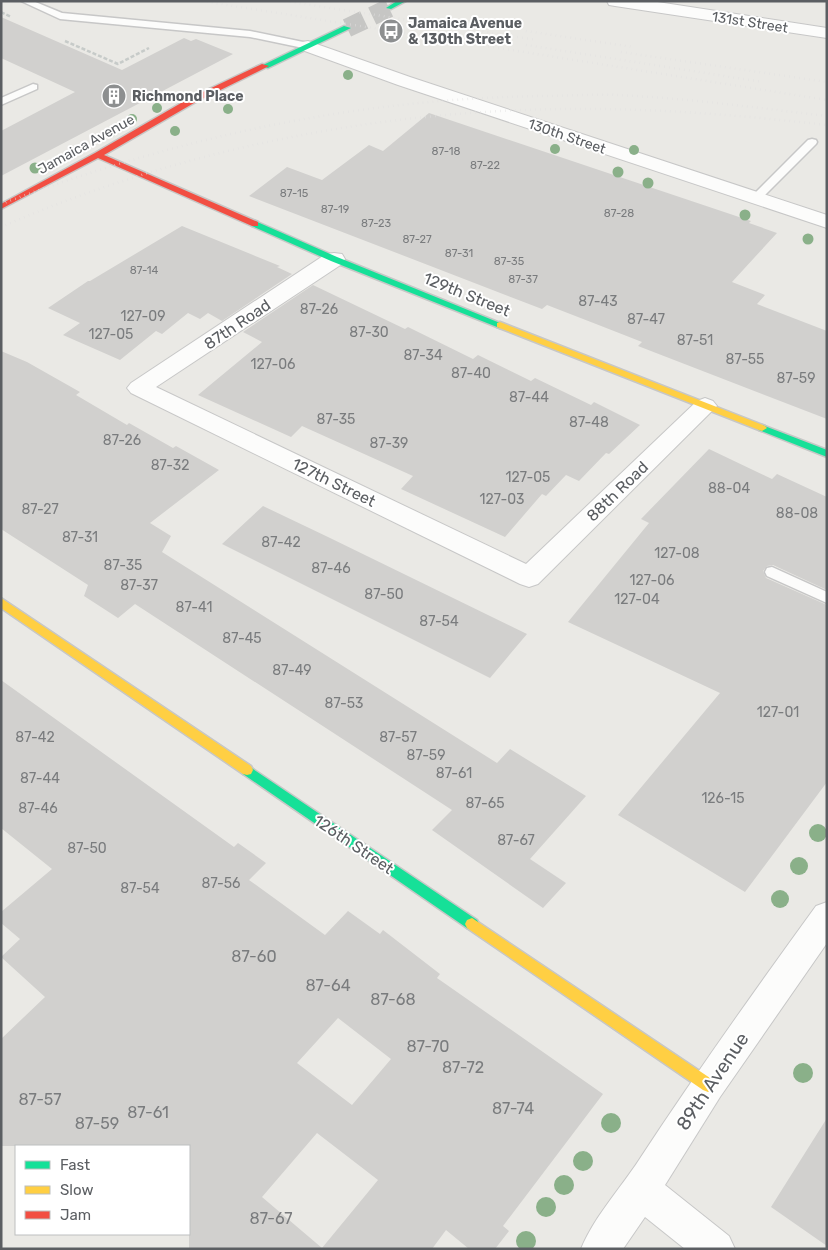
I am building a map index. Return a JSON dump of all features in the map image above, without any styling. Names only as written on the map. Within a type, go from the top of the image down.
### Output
[{"type":"street","name":"131st Street","points":[[615,1],[827,33]]},
{"type":"street","name":"Jamaica Avenue","points":[[1,207],[98,155],[191,101],[347,28]]},
{"type":"street","name":"130th Street","points":[[308,46],[404,82],[827,222]]},
{"type":"street","name":"129th Street","points":[[98,155],[334,259],[827,454]]},
{"type":"street","name":"87th Road","points":[[139,388],[334,259]]},
{"type":"street","name":"127th Street","points":[[139,388],[530,577]]},
{"type":"street","name":"88th Road","points":[[530,577],[705,406]]},
{"type":"street","name":"126th Street","points":[[1,602],[708,1086]]},
{"type":"street","name":"89th Avenue","points":[[600,1249],[641,1190],[708,1086],[827,916]]},
{"type":"street","points":[[641,1190],[716,1249]]},
{"type":"lane","points":[[25,1],[60,16],[250,34],[308,46]]},
{"type":"lane","points":[[1,102],[33,87]]},
{"type":"lane","points":[[756,198],[812,142]]},
{"type":"lane","points":[[772,572],[827,598]]},
{"type":"building","name":"Richmond Place","points":[[1,17],[122,70],[184,38],[191,41],[196,39],[233,54],[1,176],[1,131],[75,92],[1,58]]},
{"type":"building","points":[[429,113],[751,221],[749,223],[777,233],[732,282],[765,295],[757,304],[827,331],[827,419],[638,346],[642,342],[547,305],[542,309],[249,196],[287,167],[322,180],[369,145],[383,151]]},
{"type":"building","points":[[182,226],[280,266],[277,267],[292,274],[222,321],[208,313],[200,319],[188,313],[162,334],[156,331],[120,360],[63,335],[80,323],[48,308],[88,281]]},
{"type":"building","points":[[313,285],[405,329],[408,327],[473,359],[478,355],[531,381],[535,378],[591,405],[594,402],[640,425],[609,454],[606,453],[579,481],[566,475],[546,496],[542,494],[505,537],[401,489],[413,476],[302,426],[291,437],[198,395],[262,342],[243,332]]},
{"type":"building","points":[[1,351],[27,362],[80,392],[76,395],[127,425],[129,423],[173,448],[176,446],[219,470],[150,523],[171,536],[162,552],[497,763],[510,749],[586,796],[530,859],[566,883],[543,908],[432,830],[452,810],[135,604],[118,618],[84,596],[88,585],[1,529]]},
{"type":"building","points":[[709,449],[772,479],[777,474],[827,497],[827,590],[773,565],[767,566],[763,571],[766,578],[827,605],[827,782],[745,892],[618,815],[720,693],[568,622],[649,523],[641,519]]},
{"type":"building","points":[[263,506],[527,634],[490,678],[222,544]]},
{"type":"building","points":[[1,680],[234,847],[238,843],[266,863],[249,880],[325,935],[348,911],[380,934],[383,930],[440,974],[437,978],[603,1094],[503,1226],[509,1231],[495,1249],[469,1249],[446,1230],[432,1249],[189,1249],[190,1145],[1,1146],[1,1039],[45,997],[1,957],[20,939],[1,923],[1,912],[52,869],[1,828]],"holes":[[[338,1018],[391,1059],[352,1105],[297,1063]],[[317,1133],[378,1180],[322,1248],[262,1197]]]},
{"type":"building","points":[[827,1118],[827,1246],[771,1207]]},
{"type":"tunnel","points":[[347,28],[389,8]]},
{"type":"railway","points":[[202,1],[827,100]]},
{"type":"railway","points":[[285,1],[537,40]]},
{"type":"railway","points":[[526,31],[633,47]]},
{"type":"railway","points":[[526,45],[763,82]]},
{"type":"railway","points":[[621,52],[827,82]]},
{"type":"railway","points":[[1,204],[133,160],[199,142],[266,126],[333,114],[402,105],[471,99],[617,95],[696,101],[827,116]]},
{"type":"railway","points":[[1,227],[68,200],[137,176],[207,156],[277,140],[420,117],[493,111],[598,109],[696,113],[827,125]]},
{"type":"traffic: fast","points":[[389,8],[403,1]]},
{"type":"traffic: fast","points":[[265,66],[347,28]]},
{"type":"traffic: fast","points":[[255,224],[334,259],[500,325]]},
{"type":"traffic: fast","points":[[762,428],[827,454]]},
{"type":"traffic: fast","points":[[247,770],[472,924]]},
{"type":"traffic: slow","points":[[500,325],[762,428]]},
{"type":"traffic: slow","points":[[1,602],[247,770]]},
{"type":"traffic: slow","points":[[472,924],[708,1085]]},
{"type":"traffic: jam","points":[[1,207],[98,155],[191,101],[265,66]]},
{"type":"traffic: jam","points":[[98,155],[255,224]]},
{"type":"place","name":"Jamaica Avenue & 130th Street","points":[[391,31]]},
{"type":"place","name":"Richmond Place","points":[[114,96]]}]
